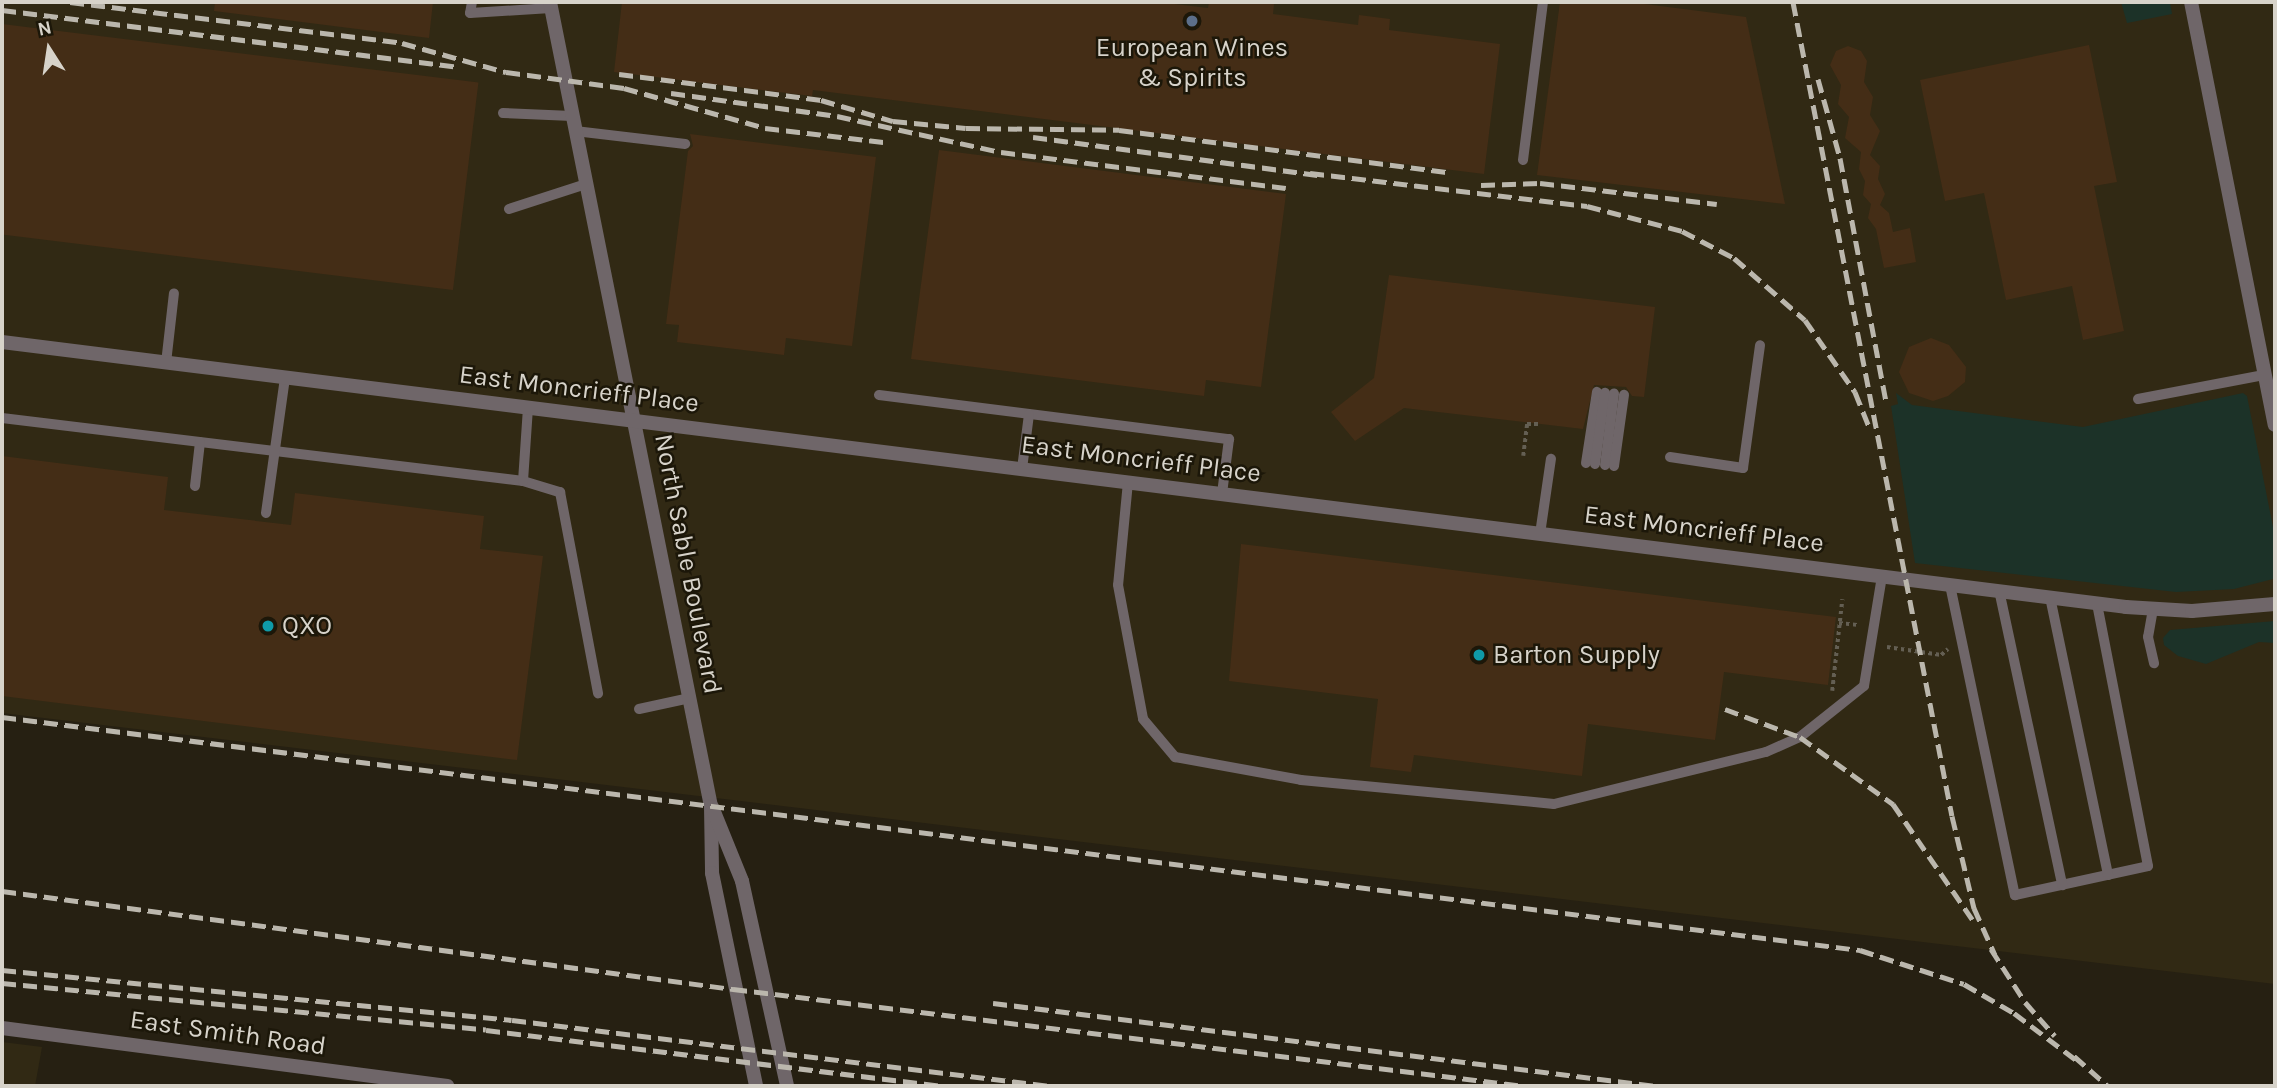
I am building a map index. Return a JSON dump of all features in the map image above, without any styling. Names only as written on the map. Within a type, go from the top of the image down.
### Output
[{"type":"street","points":[[2191,2],[2275,425]]},
{"type":"street","name":"North Sable Boulevard","points":[[551,5],[711,806],[712,873],[756,1086]]},
{"type":"street","name":"East Moncrieff Place","points":[[2,342],[2097,603],[2203,611],[2275,604]]},
{"type":"street","name":"North Sable Boulevard","points":[[711,806],[742,881],[787,1086]]},
{"type":"street","name":"East Smith Road","points":[[2,1028],[368,1081],[447,1086]]},
{"type":"lane","points":[[471,2],[470,13],[551,5]]},
{"type":"lane","points":[[1523,160],[1543,2]]},
{"type":"lane","points":[[503,113],[685,144]]},
{"type":"lane","points":[[509,209],[586,184]]},
{"type":"lane","points":[[166,363],[174,293]]},
{"type":"lane","points":[[1670,457],[1743,468],[1760,345]]},
{"type":"lane","points":[[2138,398],[2264,375]]},
{"type":"lane","points":[[266,513],[285,378]]},
{"type":"lane","points":[[1600,464],[1610,394],[1600,464]]},
{"type":"lane","points":[[879,395],[1229,439],[1222,494]]},
{"type":"lane","points":[[523,481],[528,408]]},
{"type":"lane","points":[[1022,469],[1029,414]]},
{"type":"lane","points":[[2,418],[523,481],[560,492],[598,693]]},
{"type":"lane","points":[[195,486],[200,442]]},
{"type":"lane","points":[[1540,534],[1551,459]]},
{"type":"lane","points":[[1128,482],[1118,585],[1143,719],[1175,757],[1301,780],[1554,804],[1766,752],[1800,737],[1864,686],[1882,576]]},
{"type":"lane","points":[[1950,585],[2015,895],[2148,866],[2097,603]]},
{"type":"lane","points":[[1999,590],[2062,885]]},
{"type":"lane","points":[[2050,597],[2108,875]]},
{"type":"lane","points":[[2153,609],[2148,637],[2154,663]]},
{"type":"lane","points":[[639,709],[690,698]]},
{"type":"path","points":[[1522,456],[1527,424],[1540,424]]},
{"type":"path","points":[[1832,691],[1842,600]]},
{"type":"path","points":[[1839,623],[1857,625]]},
{"type":"path","points":[[1887,647],[1941,655],[1954,645]]},
{"type":"shaded area","points":[[2,2],[2275,2],[2275,984],[2,713]]},
{"type":"shaded area","points":[[2,1042],[42,1047],[35,1086],[2,1086]]},
{"type":"green space","points":[[2121,2],[2170,2],[2172,14],[2127,23]]},
{"type":"green space","points":[[1896,393],[1912,405],[2083,427],[2243,393],[2247,396],[2275,537],[2273,579],[2234,589],[2176,592],[1915,563],[1891,406],[1898,404]]},
{"type":"green space","points":[[2275,621],[2275,643],[2259,642],[2206,664],[2178,656],[2164,645],[2163,638],[2170,630]]},
{"type":"building","points":[[215,2],[433,2],[429,38],[214,11]]},
{"type":"building","points":[[622,2],[1158,2],[1208,8],[1209,2],[1252,2],[1274,4],[1273,14],[1358,25],[1359,15],[1390,19],[1389,30],[1500,44],[1484,174],[813,90],[812,96],[614,72]]},
{"type":"building","points":[[1560,2],[1629,2],[1746,17],[1785,204],[1537,175]]},
{"type":"building","points":[[2,24],[478,82],[453,290],[2,235]]},
{"type":"building","points":[[2089,45],[2117,182],[2094,186],[2124,331],[2083,340],[2072,286],[2006,300],[1984,193],[1945,201],[1920,80]]},
{"type":"building","points":[[1848,46],[1861,51],[1867,61],[1864,82],[1873,97],[1870,115],[1880,131],[1870,155],[1880,166],[1878,179],[1885,194],[1880,205],[1889,213],[1893,232],[1910,228],[1916,262],[1884,268],[1876,229],[1868,218],[1871,204],[1863,195],[1865,181],[1859,169],[1861,152],[1845,138],[1849,117],[1838,104],[1841,85],[1830,65],[1836,51]]},
{"type":"building","points":[[690,134],[876,157],[852,346],[786,338],[784,355],[677,342],[679,325],[666,324],[688,151],[693,146]]},
{"type":"building","points":[[939,150],[1286,194],[1261,387],[1206,380],[1204,396],[911,359]]},
{"type":"building","points":[[1389,275],[1655,307],[1644,397],[1632,396],[1626,387],[1594,385],[1583,429],[1404,408],[1355,441],[1331,412],[1374,378]]},
{"type":"building","points":[[1931,338],[1949,345],[1966,367],[1965,382],[1948,396],[1933,401],[1909,393],[1899,372],[1909,347]]},
{"type":"building","name":"QXO","points":[[2,456],[168,477],[164,510],[291,525],[295,493],[484,516],[480,549],[543,556],[517,760],[2,696]]},
{"type":"building","name":"Barton Supply","points":[[1241,544],[1836,617],[1828,685],[1724,672],[1715,740],[1588,724],[1582,776],[1414,755],[1411,772],[1370,767],[1378,699],[1229,681]]},
{"type":"railway","points":[[70,2],[402,43],[506,72],[624,88],[765,128],[883,142]]},
{"type":"railway","points":[[1793,2],[1952,816],[1974,908],[1995,955]]},
{"type":"railway","points":[[2,10],[457,67]]},
{"type":"railway","points":[[619,74],[821,100],[893,121],[966,128],[1119,130],[1448,172]]},
{"type":"railway","points":[[1818,79],[1840,158],[1886,402]]},
{"type":"railway","points":[[671,93],[837,116],[1001,152],[1286,188]]},
{"type":"railway","points":[[1033,137],[1317,175]]},
{"type":"railway","points":[[1310,173],[1587,206],[1682,231],[1734,258],[1805,320],[1855,392],[1870,429]]},
{"type":"railway","points":[[1481,185],[1540,183],[1717,204]]},
{"type":"railway","points":[[1725,709],[1800,737],[1893,804],[1972,919]]},
{"type":"railway","points":[[2,717],[1860,950],[1964,984],[2014,1013],[2080,1063]]},
{"type":"railway","points":[[2,891],[733,989],[1524,1086]]},
{"type":"railway","points":[[1991,949],[2025,1002],[2055,1036]]},
{"type":"railway","points":[[2,970],[512,1020],[1050,1086]]},
{"type":"railway","points":[[2,983],[486,1030],[945,1086]]},
{"type":"railway","points":[[993,1003],[1656,1086]]},
{"type":"railway","points":[[2074,1056],[2108,1086]]},
{"type":"place","name":"European Wines & Spirits","points":[[1192,21]]},
{"type":"place","name":"QXO","points":[[268,626]]},
{"type":"place","name":"Barton Supply","points":[[1479,655]]}]
